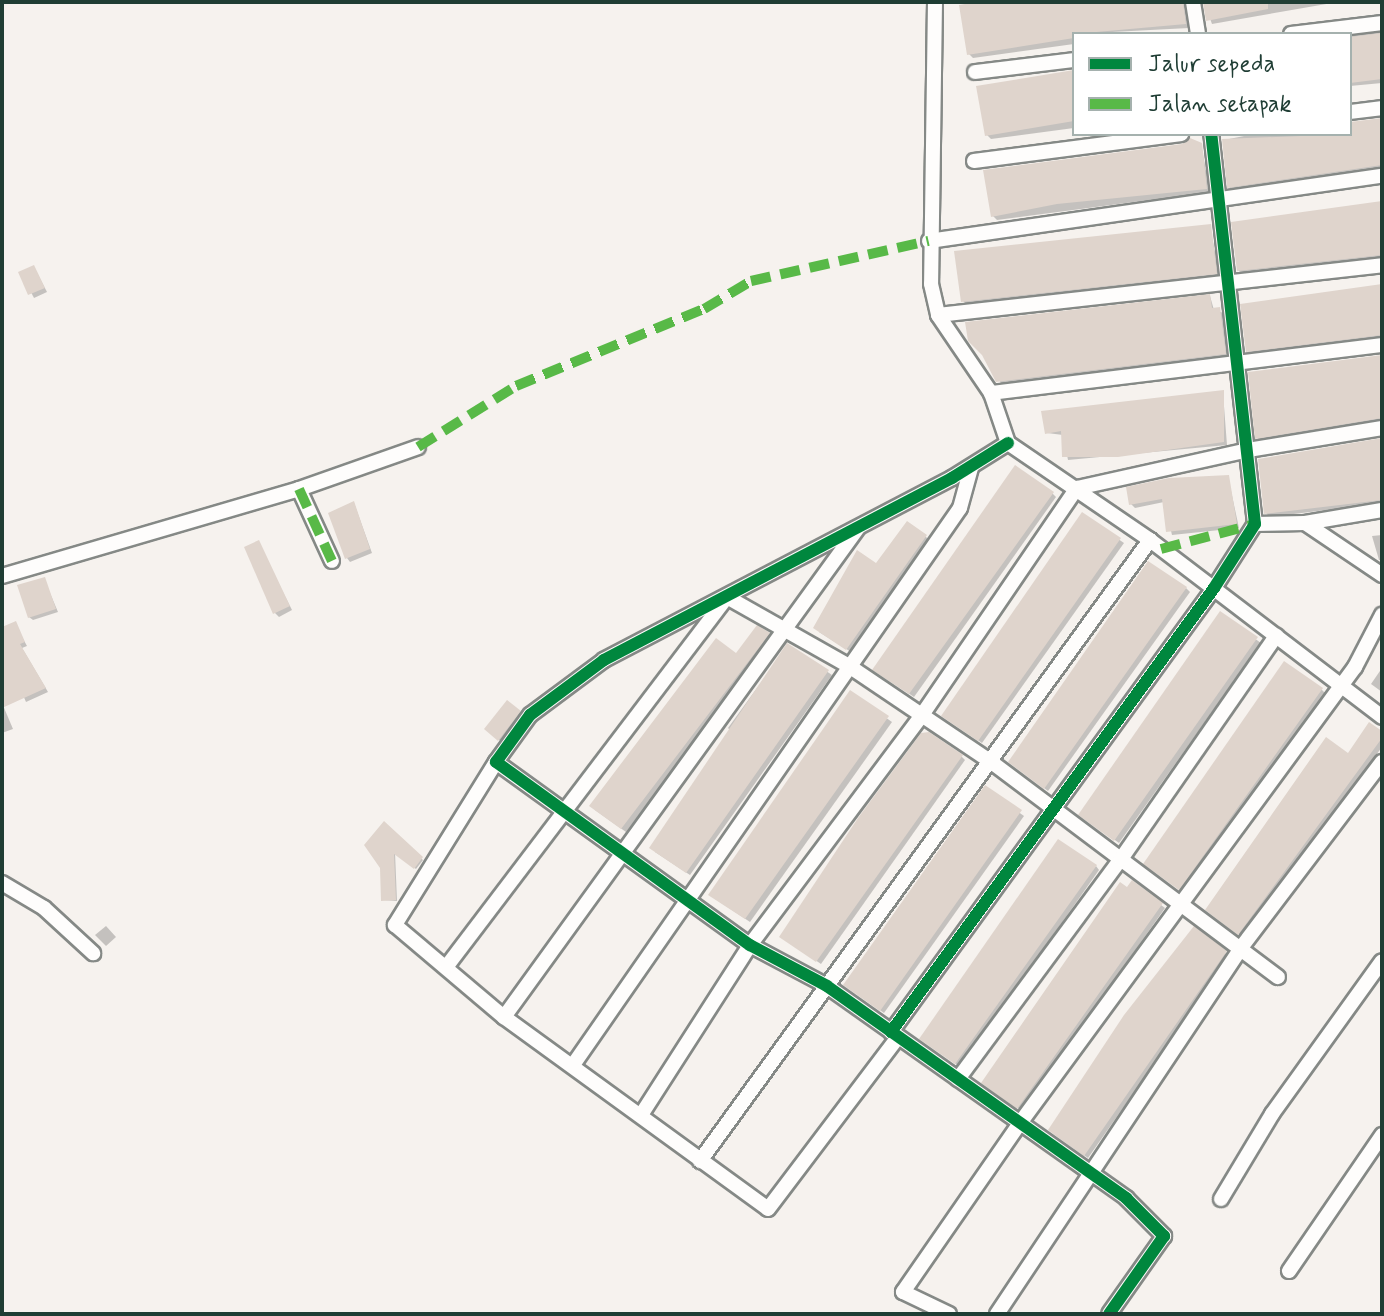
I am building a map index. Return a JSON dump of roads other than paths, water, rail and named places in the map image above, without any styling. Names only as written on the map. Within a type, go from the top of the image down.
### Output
[{"type":"street","points":[[935,2],[929,241],[938,315],[991,393],[1008,443],[1150,540],[1382,717]]},
{"type":"street","points":[[1193,2],[1198,32]]},
{"type":"street","points":[[1308,32],[1382,23]]},
{"type":"street","points":[[975,72],[1072,60]]},
{"type":"street","points":[[1352,112],[1382,108]]},
{"type":"street","points":[[974,161],[1166,136]]},
{"type":"street","points":[[1008,443],[971,468],[604,660],[530,715],[496,762],[395,925],[504,1017],[768,1209],[1214,588],[1255,524],[1211,136]]},
{"type":"street","points":[[929,241],[1382,176]]},
{"type":"street","points":[[938,315],[1382,265]]},
{"type":"street","points":[[991,393],[1382,345]]},
{"type":"street","points":[[641,1115],[750,945],[922,715],[1077,488],[1248,450],[1382,428]]},
{"type":"street","points":[[2,576],[299,489],[418,447]]},
{"type":"street","points":[[573,1065],[963,502],[971,468]]},
{"type":"street","points":[[299,489],[332,561]]},
{"type":"street","points":[[1255,524],[1305,523],[1382,510]]},
{"type":"street","points":[[504,1017],[620,852],[862,523]]},
{"type":"street","points":[[1305,523],[1382,575]]},
{"type":"street","points":[[700,1161],[1150,540]]},
{"type":"street","points":[[727,597],[849,666],[990,761],[1278,977]]},
{"type":"street","points":[[447,966],[727,597]]},
{"type":"street","points":[[949,1314],[903,1292],[1020,1123],[1341,686],[1382,615]]},
{"type":"street","points":[[958,1079],[1121,859],[1276,636]]},
{"type":"street","points":[[496,762],[750,945],[827,986],[1126,1198],[1164,1236],[1109,1314]]},
{"type":"street","points":[[997,1314],[1240,949],[1382,762]]},
{"type":"street","points":[[2,883],[44,908],[93,953]]},
{"type":"street","points":[[1221,1199],[1272,1114],[1382,961]]},
{"type":"street","points":[[1289,1271],[1382,1135]]}]
